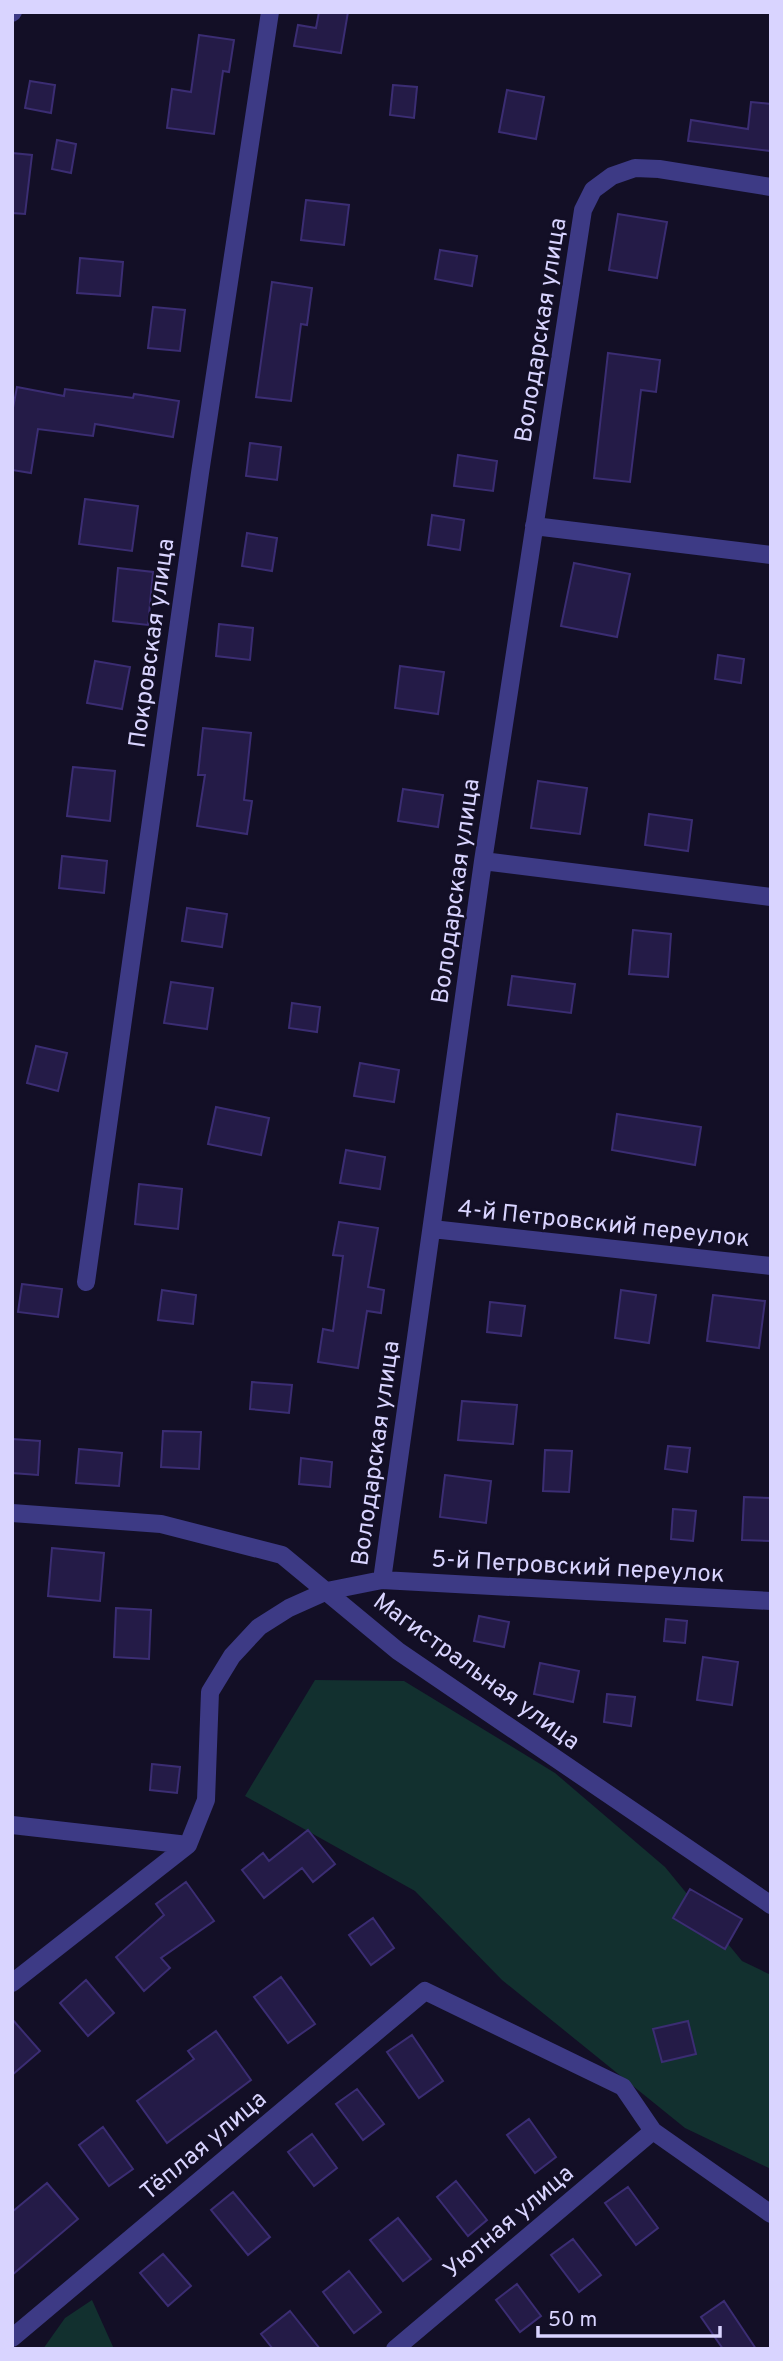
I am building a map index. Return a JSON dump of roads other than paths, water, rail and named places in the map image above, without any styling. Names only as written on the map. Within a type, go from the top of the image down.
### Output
[{"type":"street","name":"Покровская улица","points":[[86,1282],[200,473],[270,12]]},
{"type":"street","name":"Володарская улица","points":[[382,1580],[483,861],[583,210],[593,190],[612,176],[635,168],[659,169],[771,187]]},
{"type":"street","points":[[534,526],[771,555]]},
{"type":"street","points":[[483,861],[771,897]]},
{"type":"street","name":"4-й Петровский переулок","points":[[432,1229],[771,1266]]},
{"type":"street","name":"Магистральная улица","points":[[12,1513],[161,1524],[282,1555],[398,1651],[771,1905]]},
{"type":"street","name":"5-й Петровский переулок","points":[[188,1845],[206,1800],[210,1692],[232,1656],[258,1627],[289,1608],[327,1591],[382,1580],[771,1601]]},
{"type":"street","points":[[12,1825],[188,1845]]},
{"type":"street","points":[[12,1983],[188,1845]]},
{"type":"street","name":"Тёплая улица","points":[[12,2338],[425,1991],[623,2087],[653,2131]]},
{"type":"street","points":[[653,2131],[771,2214]]},
{"type":"street","name":"Уютная улица","points":[[395,2349],[653,2131]]}]
